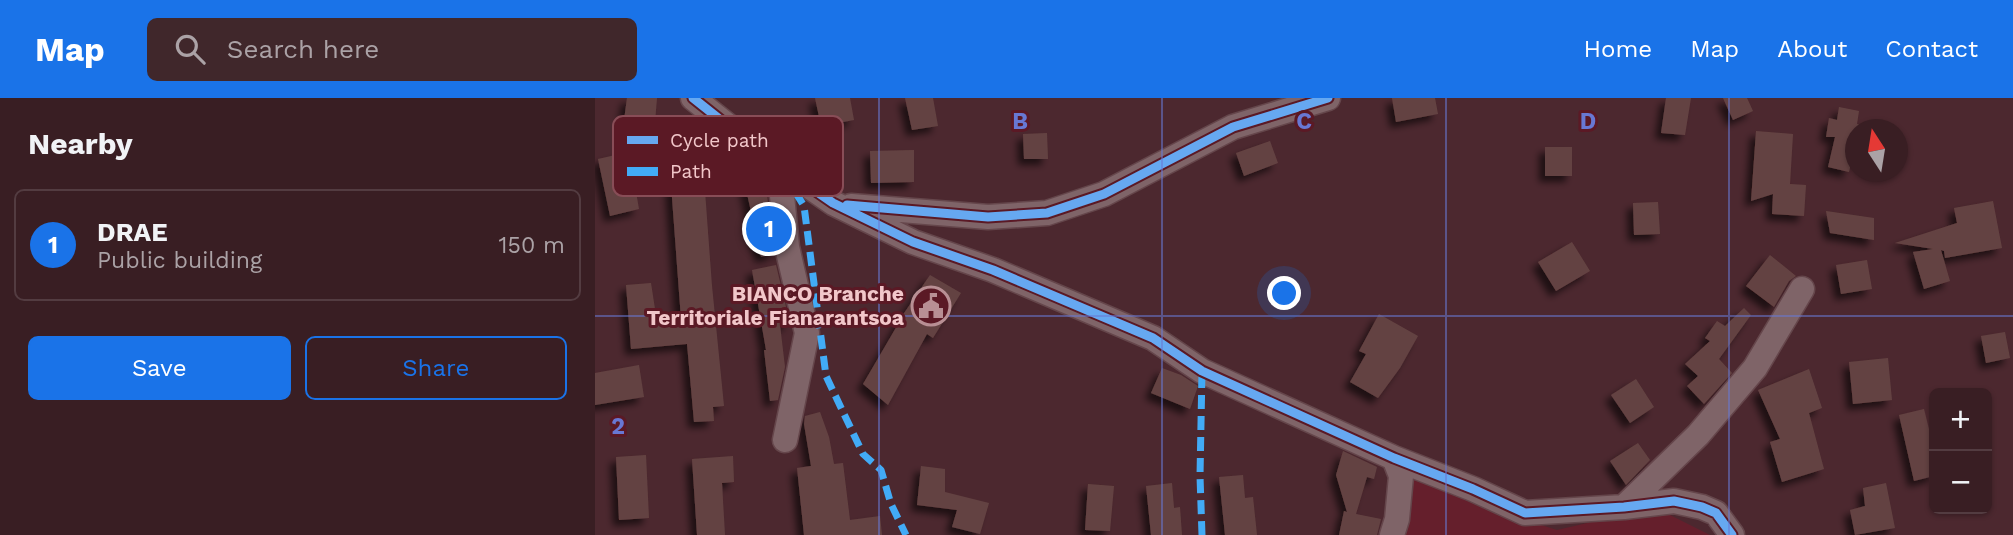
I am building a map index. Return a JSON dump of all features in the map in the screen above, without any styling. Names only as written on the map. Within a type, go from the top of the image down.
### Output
[{"type":"street","points":[[693,98],[716,116]]},
{"type":"street","points":[[833,204],[988,216],[1048,213],[1104,194],[1233,127],[1328,98]]},
{"type":"street","points":[[782,196],[787,247],[807,333],[785,440]]},
{"type":"street","points":[[822,196],[833,204],[913,242],[993,270],[1153,338],[1202,371],[1394,458],[1525,513],[1674,501],[1716,513],[1732,535]]},
{"type":"street","points":[[1624,507],[1698,435],[1755,368],[1802,289]]},
{"type":"street","points":[[1392,535],[1398,519],[1401,476],[1394,458]]},
{"type":"shaded area","points":[[1401,476],[1418,478],[1472,503],[1557,530],[1600,520],[1664,512],[1710,535],[1392,535]]},
{"type":"building","points":[[627,98],[657,98],[656,116],[625,116]]},
{"type":"building","points":[[815,98],[850,98],[854,120],[843,122],[843,116],[819,116]]},
{"type":"building","points":[[905,98],[933,98],[938,126],[912,130]]},
{"type":"building","points":[[1392,98],[1435,98],[1438,114],[1396,122]]},
{"type":"building","points":[[1666,98],[1691,98],[1685,135],[1661,133]]},
{"type":"building","points":[[1723,98],[1747,98],[1753,111],[1733,120]]},
{"type":"building","points":[[1839,107],[1859,111],[1858,119],[1845,119],[1845,171],[1828,167],[1835,137],[1826,137],[1829,118],[1837,120]]},
{"type":"building","points":[[1756,131],[1793,134],[1790,184],[1806,185],[1804,216],[1772,214],[1773,194],[1751,201]]},
{"type":"building","points":[[1047,133],[1048,159],[1024,159],[1023,134]]},
{"type":"building","points":[[1270,141],[1278,163],[1244,176],[1236,153]]},
{"type":"building","points":[[1545,147],[1572,147],[1572,176],[1545,176]]},
{"type":"building","points":[[914,150],[914,182],[871,183],[870,151]]},
{"type":"building","points":[[613,156],[613,196],[637,196],[639,209],[610,216],[598,159]]},
{"type":"building","points":[[672,196],[705,196],[724,406],[713,407],[714,421],[694,422],[687,344],[631,349],[626,285],[651,283],[657,322],[681,319]]},
{"type":"building","points":[[748,196],[767,196],[773,254],[761,257]]},
{"type":"building","points":[[1993,201],[2002,248],[1945,258],[1944,251],[1941,250],[1950,281],[1924,289],[1913,252],[1933,249],[1895,243],[1957,223],[1954,208]]},
{"type":"building","points":[[1658,202],[1660,234],[1634,235],[1633,203]]},
{"type":"building","points":[[1826,211],[1874,218],[1874,240],[1830,233]]},
{"type":"building","points":[[1572,242],[1590,271],[1556,291],[1538,262]]},
{"type":"building","points":[[1770,255],[1796,276],[1789,281],[1774,307],[1746,286]]},
{"type":"building","points":[[1867,260],[1872,289],[1841,294],[1836,265]]},
{"type":"building","points":[[776,265],[790,324],[780,325],[785,367],[778,400],[770,401],[766,350],[752,270]]},
{"type":"building","points":[[930,275],[961,293],[933,338],[927,334],[888,405],[863,384],[900,319]]},
{"type":"building","points":[[1744,308],[1751,315],[1719,359],[1732,373],[1704,404],[1687,386],[1698,376],[1685,364],[1710,341],[1705,338],[1717,321],[1725,326]]},
{"type":"building","points":[[1379,314],[1418,336],[1400,368],[1378,398],[1350,382],[1366,354],[1359,351]]},
{"type":"building","points":[[2005,332],[2010,358],[1986,363],[1981,336]]},
{"type":"building","points":[[1888,358],[1892,400],[1853,404],[1849,362]]},
{"type":"building","points":[[639,365],[644,397],[595,405],[595,373]]},
{"type":"building","points":[[1162,368],[1181,375],[1198,386],[1190,409],[1151,393]]},
{"type":"building","points":[[1809,369],[1822,408],[1809,413],[1824,469],[1782,482],[1770,442],[1780,439],[1758,390]]},
{"type":"building","points":[[1636,379],[1654,407],[1630,423],[1611,395]]},
{"type":"building","points":[[1924,409],[1929,429],[1929,477],[1914,481],[1899,415]]},
{"type":"building","points":[[820,412],[829,437],[834,464],[843,463],[850,520],[880,516],[882,535],[804,535],[797,468],[811,466],[805,416]]},
{"type":"building","points":[[1638,443],[1650,460],[1626,485],[1610,461]]},
{"type":"building","points":[[1343,451],[1377,467],[1374,479],[1367,477],[1356,514],[1381,519],[1377,535],[1339,535],[1344,511],[1347,512],[1336,475]]},
{"type":"building","points":[[646,455],[649,518],[619,520],[616,457]]},
{"type":"building","points":[[733,456],[734,482],[722,483],[725,535],[697,535],[692,459]]},
{"type":"building","points":[[921,466],[945,469],[945,492],[989,503],[980,534],[952,527],[957,510],[917,505]]},
{"type":"building","points":[[1243,475],[1245,498],[1253,497],[1257,535],[1225,535],[1219,477]]},
{"type":"building","points":[[1172,483],[1174,508],[1180,507],[1182,535],[1151,535],[1146,486]]},
{"type":"building","points":[[1886,483],[1895,528],[1855,535],[1850,510],[1865,506],[1863,488]]},
{"type":"building","points":[[1088,484],[1114,486],[1110,531],[1085,530]]},
{"type":"marked path","points":[[798,196],[804,206],[826,376],[863,454],[881,470],[891,504],[906,535]]},
{"type":"marked path","points":[[1202,371],[1202,535]]},
{"type":"cycle path","points":[[693,98],[716,116]]},
{"type":"cycle path","points":[[847,205],[988,217],[1047,213],[1104,194],[1233,127],[1328,98]]},
{"type":"cycle path","points":[[823,196],[913,242],[993,270],[1153,338],[1202,371],[1394,458],[1525,513],[1674,501],[1716,513],[1732,535]]},
{"type":"place","name":"DRAE","points":[[769,229]]},
{"type":"place","name":"BIANCO Branche Territoriale Fianarantsoa","points":[[931,306]]}]
